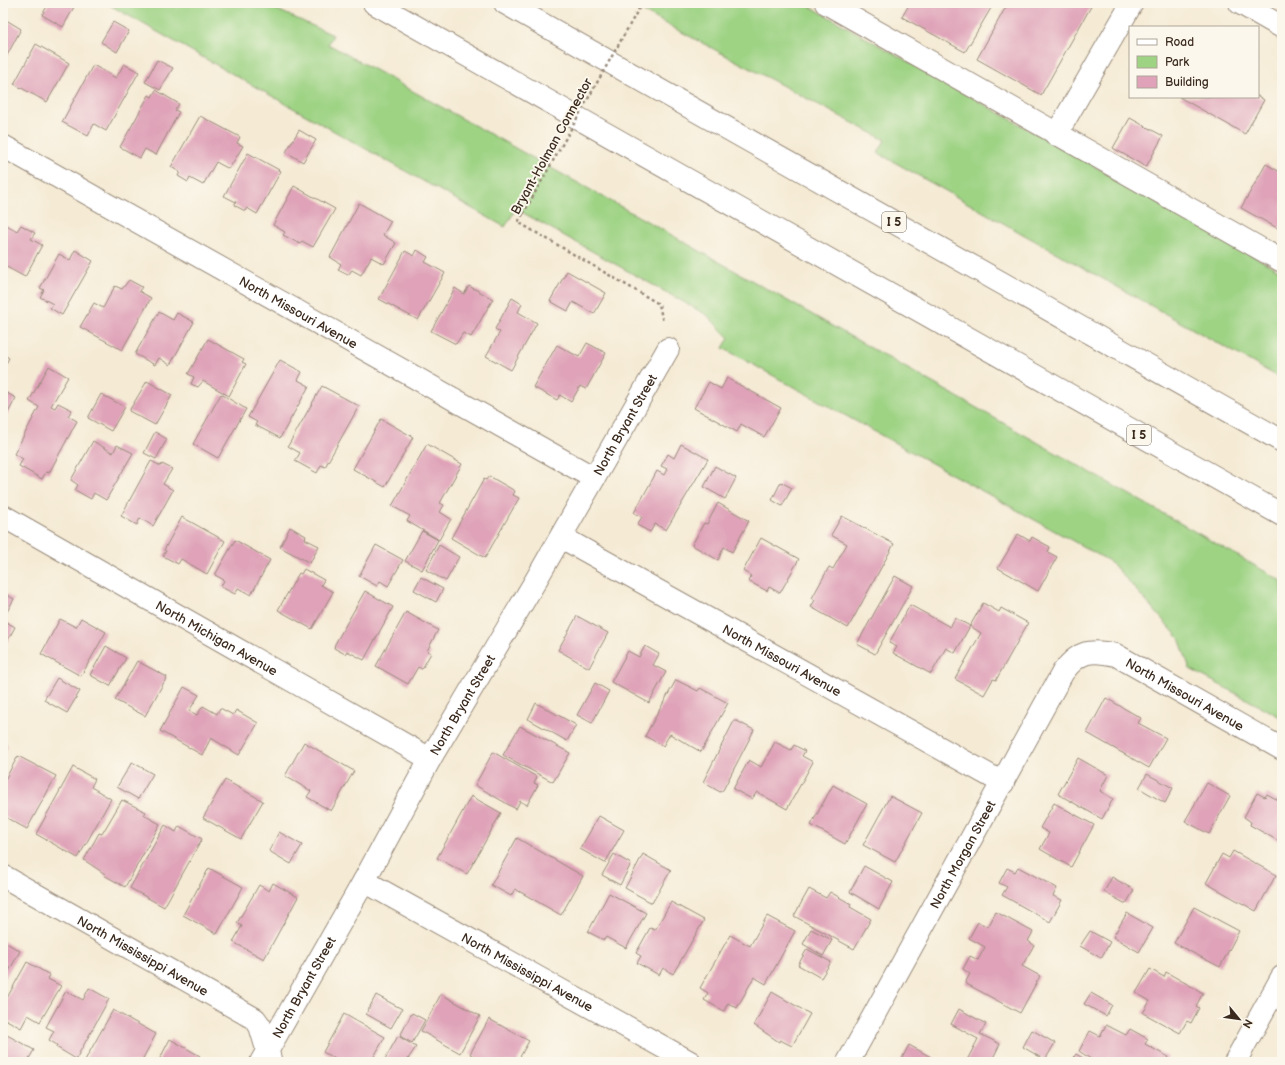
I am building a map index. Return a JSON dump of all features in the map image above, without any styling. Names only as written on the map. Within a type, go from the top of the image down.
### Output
[{"type":"main road","name":"I 5","points":[[374,3],[1282,515]]},
{"type":"main road","name":"I 5","points":[[506,3],[1282,440]]},
{"type":"main road","points":[[826,3],[1282,261]]},
{"type":"main road","points":[[1056,134],[1132,3]]},
{"type":"main road","points":[[1240,3],[1282,27]]},
{"type":"main road","name":"North Missouri Avenue","points":[[3,146],[594,478]]},
{"type":"main road","name":"North Bryant Street","points":[[267,1058],[430,759],[668,349]]},
{"type":"main road","name":"North Michigan Avenue","points":[[3,516],[430,759]]},
{"type":"main road","name":"North Missouri Avenue","points":[[560,537],[1003,783]]},
{"type":"main road","name":"North Missouri Avenue","points":[[1085,653],[1102,652],[1116,655],[1282,749]]},
{"type":"main road","name":"North Morgan Street","points":[[848,1062],[1063,672],[1073,660],[1085,653]]},
{"type":"main road","name":"North Mississippi Avenue","points":[[3,876],[255,1019],[260,1026],[267,1058]]},
{"type":"main road","name":"North Mississippi Avenue","points":[[364,881],[690,1062]]},
{"type":"main road","points":[[1235,1062],[1282,977]]},
{"type":"path","name":"Bryant-Holman Connector","points":[[642,3],[518,222],[659,304],[668,349]]},
{"type":"green space","points":[[106,3],[262,3],[333,35],[328,44],[661,229],[1282,581],[1282,718],[1190,669],[1179,638],[1111,562],[723,348],[729,338],[707,315],[516,209],[505,227]]},
{"type":"green space","points":[[627,3],[804,3],[1282,272],[1282,379],[878,153],[885,140]]},
{"type":"building","points":[[49,3],[67,3],[74,7],[63,27],[42,15]]},
{"type":"building","points":[[910,3],[994,3],[965,52],[902,17]]},
{"type":"building","points":[[1008,3],[1093,3],[1041,95],[977,59]]},
{"type":"building","points":[[3,18],[21,29],[3,63]]},
{"type":"building","points":[[113,22],[129,31],[117,52],[101,42]]},
{"type":"building","points":[[36,44],[69,63],[47,102],[14,84]]},
{"type":"building","points":[[157,60],[173,68],[160,90],[145,82]]},
{"type":"building","points":[[124,64],[139,72],[106,131],[94,124],[88,136],[62,122],[93,65],[116,78]]},
{"type":"building","points":[[156,90],[179,104],[175,110],[179,112],[156,155],[145,149],[140,158],[120,147],[149,95],[152,97]]},
{"type":"building","points":[[1259,97],[1264,100],[1245,134],[1181,98],[1259,98]]},
{"type":"building","points":[[200,116],[240,137],[237,143],[243,146],[229,169],[216,162],[203,185],[190,178],[188,182],[178,176],[180,172],[171,167]]},
{"type":"building","points":[[1130,118],[1163,136],[1146,167],[1113,148]]},
{"type":"building","points":[[299,130],[316,140],[303,162],[286,152]]},
{"type":"building","points":[[248,153],[281,171],[257,214],[247,208],[245,211],[234,205],[236,202],[224,196]]},
{"type":"building","points":[[1266,164],[1282,173],[1282,224],[1279,229],[1241,208]]},
{"type":"building","points":[[294,186],[335,209],[313,247],[302,241],[300,244],[283,235],[285,232],[273,225]]},
{"type":"building","points":[[359,203],[391,221],[383,235],[396,243],[384,264],[371,257],[361,275],[352,270],[348,275],[338,270],[341,264],[330,257]]},
{"type":"building","points":[[3,223],[17,231],[21,225],[35,233],[31,239],[42,245],[25,277],[3,265]]},
{"type":"building","points":[[75,250],[93,261],[62,315],[50,308],[53,304],[40,297],[44,290],[40,288],[59,254],[70,260]]},
{"type":"building","points":[[417,250],[428,257],[425,262],[445,273],[418,320],[379,299],[405,251],[414,256]]},
{"type":"building","points":[[567,271],[606,293],[594,314],[573,302],[568,311],[550,301]]},
{"type":"building","points":[[129,280],[142,287],[139,291],[151,298],[122,350],[80,327],[94,303],[103,308],[115,286],[122,289]]},
{"type":"building","points":[[469,286],[493,299],[471,337],[463,333],[456,344],[431,331],[455,288],[464,294]]},
{"type":"building","points":[[512,298],[522,304],[518,312],[537,323],[511,370],[486,356],[500,332],[495,329]]},
{"type":"building","points":[[159,312],[173,320],[177,313],[194,322],[170,365],[159,358],[155,365],[135,354]]},
{"type":"building","points":[[208,339],[244,359],[242,362],[246,364],[229,396],[203,381],[198,387],[191,384],[194,377],[188,374]]},
{"type":"building","points":[[587,343],[606,353],[586,389],[580,386],[571,402],[560,395],[557,400],[533,387],[557,345],[579,357]]},
{"type":"building","points":[[3,354],[9,358],[3,369]]},
{"type":"building","points":[[280,360],[302,372],[298,380],[309,386],[280,438],[255,425],[257,422],[248,417]]},
{"type":"building","points":[[49,366],[68,377],[51,406],[55,408],[58,403],[72,410],[68,416],[77,421],[49,473],[46,472],[42,479],[19,466],[23,459],[14,454],[39,407],[29,401]]},
{"type":"building","points":[[727,378],[781,408],[764,437],[741,424],[737,432],[694,408],[709,382],[721,389]]},
{"type":"building","points":[[147,381],[172,395],[155,425],[129,411]]},
{"type":"building","points":[[322,386],[359,406],[325,467],[321,465],[317,473],[295,461],[300,453],[288,446]]},
{"type":"building","points":[[3,391],[16,398],[3,422]]},
{"type":"building","points":[[101,394],[125,407],[111,431],[88,418]]},
{"type":"building","points":[[221,394],[246,409],[218,458],[193,444]]},
{"type":"building","points":[[381,419],[413,437],[385,487],[353,469]]},
{"type":"building","points":[[155,432],[167,439],[156,459],[144,453]]},
{"type":"building","points":[[93,441],[113,453],[117,445],[133,453],[106,500],[94,493],[91,499],[75,490],[78,485],[71,480]]},
{"type":"building","points":[[427,444],[462,464],[440,503],[444,505],[440,512],[451,519],[439,540],[407,521],[410,516],[392,506]]},
{"type":"building","points":[[681,444],[708,459],[666,530],[655,524],[650,532],[637,525],[642,517],[634,513],[657,471],[664,475],[667,469],[661,466],[668,454],[674,458]]},
{"type":"building","points":[[151,461],[172,469],[163,484],[173,490],[153,526],[140,518],[137,525],[121,516]]},
{"type":"building","points":[[715,466],[736,478],[725,499],[704,487]]},
{"type":"building","points":[[489,476],[515,491],[513,495],[519,498],[485,558],[451,538],[484,479],[486,480]]},
{"type":"building","points":[[781,482],[792,488],[782,506],[772,500]]},
{"type":"building","points":[[718,503],[749,521],[732,552],[724,547],[718,560],[692,545],[704,523],[707,524]]},
{"type":"building","points":[[842,516],[894,544],[848,628],[811,607],[815,600],[812,598],[829,567],[833,569],[847,544],[831,535]]},
{"type":"building","points":[[182,517],[225,541],[207,574],[181,559],[178,564],[163,556],[166,551],[164,550]]},
{"type":"building","points":[[290,527],[306,536],[305,539],[319,546],[310,563],[280,547]]},
{"type":"building","points":[[422,531],[438,540],[422,570],[405,561]]},
{"type":"building","points":[[1018,534],[1030,541],[1032,537],[1050,547],[1048,552],[1057,557],[1038,591],[998,568]]},
{"type":"building","points":[[761,538],[799,559],[780,593],[769,587],[767,591],[748,581],[751,576],[743,571]]},
{"type":"building","points":[[235,540],[270,560],[251,595],[238,588],[235,594],[221,587],[224,580],[215,575]]},
{"type":"building","points":[[376,545],[403,560],[388,586],[380,581],[377,586],[359,576]]},
{"type":"building","points":[[439,545],[459,557],[446,581],[426,570]]},
{"type":"building","points":[[304,569],[324,580],[321,585],[333,592],[312,629],[278,610],[299,573],[301,574]]},
{"type":"building","points":[[895,576],[913,586],[875,654],[857,644]]},
{"type":"building","points":[[421,577],[443,589],[436,602],[414,590]]},
{"type":"building","points":[[365,591],[393,607],[364,660],[347,651],[345,654],[334,648]]},
{"type":"building","points":[[3,593],[14,599],[3,619]]},
{"type":"building","points":[[983,603],[999,612],[1001,608],[1028,623],[996,680],[993,679],[984,695],[955,679],[981,633],[970,626]]},
{"type":"building","points":[[910,605],[950,627],[955,618],[970,626],[955,653],[946,648],[931,674],[893,653],[897,647],[889,643]]},
{"type":"building","points":[[406,612],[438,630],[427,651],[431,653],[422,669],[418,667],[408,684],[376,666]]},
{"type":"building","points":[[577,616],[608,633],[589,668],[558,650]]},
{"type":"building","points":[[81,618],[106,632],[81,676],[41,654],[60,619],[76,627]]},
{"type":"building","points":[[3,620],[15,627],[3,649]]},
{"type":"building","points":[[106,646],[126,658],[110,686],[90,675]]},
{"type":"building","points":[[645,646],[659,654],[653,665],[666,672],[649,703],[611,682],[628,651],[639,657]]},
{"type":"building","points":[[137,661],[167,677],[145,716],[115,700]]},
{"type":"building","points":[[57,678],[80,691],[67,713],[44,700]]},
{"type":"building","points":[[676,680],[698,691],[700,688],[728,703],[701,752],[670,734],[663,746],[645,736]]},
{"type":"building","points":[[595,683],[609,691],[592,723],[577,715]]},
{"type":"building","points":[[184,687],[199,695],[189,711],[197,715],[203,706],[217,714],[220,708],[233,715],[236,710],[258,723],[239,755],[211,738],[202,755],[160,731]]},
{"type":"building","points":[[1106,698],[1141,718],[1138,723],[1166,738],[1149,768],[1087,733]]},
{"type":"building","points":[[536,703],[576,725],[567,741],[528,719]]},
{"type":"building","points":[[734,721],[737,721],[754,730],[723,790],[720,792],[703,782]]},
{"type":"building","points":[[520,726],[570,753],[553,782],[503,755]]},
{"type":"building","points":[[304,742],[354,771],[331,811],[307,797],[311,791],[285,776]]},
{"type":"building","points":[[775,742],[791,750],[794,745],[805,751],[802,756],[813,762],[787,809],[757,792],[752,799],[733,789],[749,760],[761,767]]},
{"type":"building","points":[[3,743],[8,746],[3,755]]},
{"type":"building","points":[[493,752],[537,777],[534,783],[538,785],[527,805],[520,801],[516,809],[475,785]]},
{"type":"building","points":[[18,756],[56,776],[27,829],[3,816],[3,783]]},
{"type":"building","points":[[1078,758],[1108,775],[1100,791],[1113,799],[1102,819],[1058,794]]},
{"type":"building","points":[[132,762],[153,774],[138,799],[117,787]]},
{"type":"building","points":[[73,767],[95,779],[91,787],[111,799],[78,858],[36,834]]},
{"type":"building","points":[[1147,774],[1173,788],[1165,803],[1139,788]]},
{"type":"building","points":[[225,780],[263,801],[241,839],[203,818]]},
{"type":"building","points":[[1207,783],[1230,796],[1209,834],[1185,821]]},
{"type":"building","points":[[833,785],[867,804],[845,844],[811,825]]},
{"type":"building","points":[[1257,793],[1265,797],[1267,794],[1282,802],[1282,843],[1250,825],[1251,822],[1244,817]]},
{"type":"building","points":[[471,796],[501,813],[467,874],[437,858]]},
{"type":"building","points":[[890,796],[922,813],[895,862],[863,845]]},
{"type":"building","points":[[122,800],[146,812],[144,815],[160,824],[125,887],[104,875],[105,874],[84,860],[99,833],[102,834]]},
{"type":"building","points":[[1054,803],[1094,825],[1071,867],[1040,849],[1049,833],[1040,828]]},
{"type":"building","points":[[599,816],[624,830],[605,863],[580,849]]},
{"type":"building","points":[[165,825],[176,832],[179,826],[202,839],[164,907],[130,888]]},
{"type":"building","points":[[279,832],[302,845],[291,864],[269,851]]},
{"type":"building","points":[[517,838],[583,876],[561,915],[515,889],[511,896],[491,885]]},
{"type":"building","points":[[1233,851],[1276,875],[1256,911],[1206,883],[1222,854],[1229,858]]},
{"type":"building","points":[[614,854],[631,864],[620,885],[602,875]]},
{"type":"building","points":[[643,854],[671,870],[652,903],[625,888]]},
{"type":"building","points":[[864,866],[893,882],[879,909],[850,892]]},
{"type":"building","points":[[1018,867],[1057,888],[1053,896],[1062,900],[1050,922],[1002,895],[1007,887],[999,883],[1007,868],[1015,872]]},
{"type":"building","points":[[209,868],[243,887],[217,934],[183,915]]},
{"type":"building","points":[[1112,877],[1134,890],[1126,904],[1104,892]]},
{"type":"building","points":[[273,883],[298,897],[264,959],[233,942],[242,926],[237,923],[259,885],[269,891]]},
{"type":"building","points":[[809,889],[826,898],[830,892],[851,904],[850,907],[871,919],[854,949],[794,916]]},
{"type":"building","points":[[609,893],[646,913],[626,948],[606,937],[604,940],[588,932]]},
{"type":"building","points":[[671,902],[704,920],[673,974],[663,968],[659,975],[637,963],[641,956],[636,953],[650,928],[655,930]]},
{"type":"building","points":[[1194,907],[1239,931],[1220,967],[1174,943]]},
{"type":"building","points":[[996,912],[1033,932],[1028,941],[1034,945],[1022,966],[1040,976],[1020,1013],[965,983],[970,974],[963,969],[970,956],[978,960],[985,947],[969,938],[978,922],[988,927]]},
{"type":"building","points":[[1127,913],[1153,928],[1139,952],[1113,937]]},
{"type":"building","points":[[767,916],[795,931],[766,984],[754,977],[737,1008],[728,1003],[724,1011],[704,1000],[708,993],[700,988],[730,935],[750,946]]},
{"type":"building","points":[[811,929],[832,940],[823,956],[803,944]]},
{"type":"building","points":[[1090,931],[1110,942],[1101,958],[1080,946]]},
{"type":"building","points":[[3,941],[20,951],[3,982]]},
{"type":"building","points":[[807,949],[831,962],[821,978],[798,965]]},
{"type":"building","points":[[27,962],[50,975],[48,979],[61,986],[40,1022],[28,1015],[21,1028],[3,1018],[3,1005]]},
{"type":"building","points":[[1150,969],[1164,977],[1166,972],[1203,993],[1196,1006],[1199,1008],[1191,1023],[1187,1021],[1180,1033],[1143,1013],[1150,1001],[1136,993]]},
{"type":"building","points":[[89,988],[109,999],[76,1059],[56,1047],[57,1045],[49,1040],[54,1031],[46,1027],[66,991],[83,1000]]},
{"type":"building","points":[[772,992],[810,1014],[792,1046],[780,1040],[779,1042],[754,1025]]},
{"type":"building","points":[[1091,993],[1112,1005],[1106,1016],[1084,1004]]},
{"type":"building","points":[[441,994],[480,1016],[460,1053],[421,1031]]},
{"type":"building","points":[[376,995],[402,1009],[391,1028],[366,1014]]},
{"type":"building","points":[[959,1009],[986,1024],[980,1034],[1000,1044],[991,1062],[966,1062],[978,1039],[951,1024]]},
{"type":"building","points":[[113,1010],[156,1034],[141,1062],[84,1062]]},
{"type":"building","points":[[412,1013],[425,1020],[412,1043],[400,1036]]},
{"type":"building","points":[[344,1014],[385,1037],[371,1062],[340,1062],[323,1052]]},
{"type":"building","points":[[489,1019],[529,1041],[517,1062],[484,1062],[470,1054]]},
{"type":"building","points":[[1106,1025],[1126,1035],[1130,1029],[1148,1039],[1145,1044],[1168,1057],[1165,1062],[1095,1062],[1079,1051],[1090,1031],[1100,1036]]},
{"type":"building","points":[[1032,1030],[1055,1043],[1045,1060],[1023,1047]]},
{"type":"building","points":[[7,1035],[34,1050],[27,1062],[3,1062],[3,1043]]},
{"type":"building","points":[[398,1036],[416,1047],[408,1059],[413,1062],[390,1062],[385,1059]]},
{"type":"building","points":[[170,1039],[200,1056],[197,1062],[158,1062]]},
{"type":"building","points":[[909,1045],[940,1062],[900,1062]]},
{"type":"building","points":[[1076,1054],[1089,1062],[1071,1062]]}]
